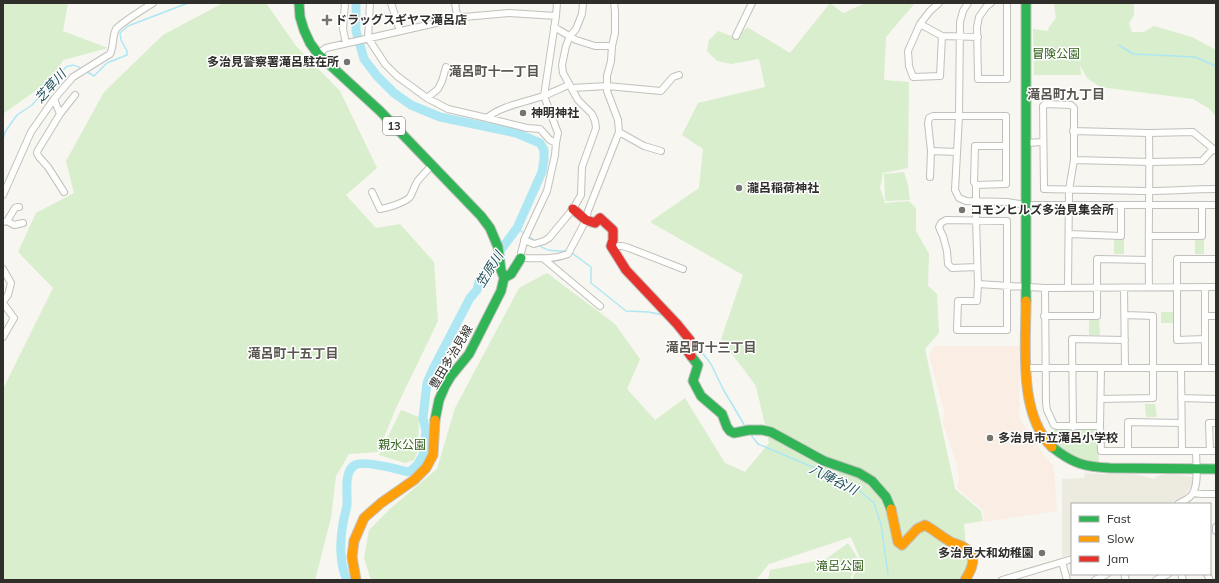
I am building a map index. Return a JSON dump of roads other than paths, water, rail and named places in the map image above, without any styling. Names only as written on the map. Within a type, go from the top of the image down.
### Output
[{"type":"street","points":[[3,195],[31,132],[54,99],[69,80],[110,54],[112,51],[116,29],[153,3]]},
{"type":"street","name":"豊田多治見線","points":[[300,3],[299,10],[303,31],[310,44],[318,54],[380,111],[481,216],[490,228],[498,246],[503,274],[501,291],[480,335],[469,354],[448,381],[439,400],[435,418],[433,455],[426,468],[414,480],[364,518],[353,546],[352,557],[356,580]]},
{"type":"street","points":[[345,3],[343,29],[346,43]]},
{"type":"street","points":[[370,3],[368,38],[386,64],[397,76],[427,98],[448,109],[528,128],[540,129],[550,140],[556,143]]},
{"type":"street","points":[[392,3],[400,30]]},
{"type":"street","points":[[456,3],[457,15]]},
{"type":"street","points":[[503,274],[511,274],[521,258],[526,237],[547,191],[555,160],[558,133],[544,96],[557,3]]},
{"type":"street","points":[[526,237],[537,243],[549,238],[573,209],[581,195],[582,167],[596,128],[595,121],[592,114],[578,100],[563,73],[562,65],[566,46],[570,36],[576,29],[582,14],[583,3]]},
{"type":"street","points":[[521,258],[559,258],[570,251],[586,220],[588,211],[619,132],[618,120],[607,91],[607,76],[615,33],[614,3]]},
{"type":"street","points":[[736,36],[752,3]]},
{"type":"street","points":[[939,3],[930,11],[920,24],[908,51],[909,66],[913,77],[940,76],[942,36]]},
{"type":"street","points":[[968,3],[963,11],[960,22],[960,116],[955,190],[960,198],[966,201],[1007,202],[1026,205],[1216,205]]},
{"type":"street","points":[[991,3],[979,17],[977,26],[978,79],[1007,79],[1007,3]]},
{"type":"street","points":[[1026,3],[1026,368],[1028,398],[1037,429],[1054,449],[1079,464],[1092,467],[1216,469]]},
{"type":"street","points":[[318,54],[326,48],[445,21],[448,18],[457,15],[464,18],[509,13],[556,16]]},
{"type":"street","points":[[920,24],[942,36],[978,37]]},
{"type":"street","points":[[554,27],[576,40],[595,46],[612,46]]},
{"type":"street","points":[[427,98],[438,90],[446,67]]},
{"type":"street","points":[[487,118],[491,114],[504,109],[571,86],[607,86],[661,91],[673,77],[679,75]]},
{"type":"street","points":[[64,192],[37,153],[60,114],[75,95]]},
{"type":"street","points":[[54,99],[60,114]]},
{"type":"street","points":[[1068,287],[1068,190],[1074,160],[1074,108],[1071,106],[1045,104],[1043,106],[1044,189],[1068,190],[1149,191],[1216,189]]},
{"type":"street","points":[[930,177],[931,151],[928,123],[929,118],[933,116],[1006,116],[1006,184],[976,185]]},
{"type":"street","points":[[1073,131],[1148,133],[1192,132],[1214,150],[1202,161],[1150,162],[1074,160]]},
{"type":"street","points":[[619,132],[644,146],[661,152]]},
{"type":"street","points":[[1148,133],[1150,162],[1149,287]]},
{"type":"street","points":[[1026,143],[1043,142]]},
{"type":"street","points":[[977,267],[952,268],[948,264],[944,236],[940,232],[939,227],[941,223],[946,220],[976,220],[1007,221],[1007,330],[957,330],[958,301],[978,301],[976,220],[976,185],[974,182],[975,146],[1006,146]]},
{"type":"street","points":[[931,151],[957,152]]},
{"type":"street","points":[[372,192],[380,208],[401,202],[410,197],[416,183],[432,165]]},
{"type":"street","points":[[1069,234],[1121,236],[1121,205]]},
{"type":"street","points":[[1149,236],[1202,236],[1202,205]]},
{"type":"street","points":[[19,207],[17,206],[15,208],[5,222],[17,226],[23,223]]},
{"type":"street","points":[[573,209],[586,220],[594,223],[600,218],[613,230],[613,240],[611,246]]},
{"type":"street","points":[[611,246],[622,246],[629,248],[683,269]]},
{"type":"street","points":[[611,246],[626,270],[677,324],[690,340],[688,352],[698,365],[693,381],[701,396],[722,414],[727,427],[730,430],[734,433],[749,430],[771,432],[834,465],[859,473],[872,481],[886,497],[892,511],[898,542],[902,545],[918,527],[925,525],[954,544],[968,549],[973,555],[973,562],[972,570],[965,580]]},
{"type":"street","points":[[544,259],[600,306]]},
{"type":"street","points":[[1044,316],[1097,316],[1097,259],[1149,260]]},
{"type":"street","points":[[1205,339],[1177,340],[1177,259],[1216,259]]},
{"type":"street","points":[[3,269],[11,283],[8,295],[3,303],[14,318],[3,337]]},
{"type":"street","points":[[978,284],[1045,288],[1216,288]]},
{"type":"street","points":[[1045,288],[1044,316],[1046,403],[1051,420],[1054,425],[1100,426]]},
{"type":"street","points":[[1124,288],[1125,368]]},
{"type":"street","points":[[1205,288],[1205,368]]},
{"type":"street","points":[[1101,399],[1152,398],[1153,316],[1125,316]]},
{"type":"street","points":[[1205,316],[1216,316]]},
{"type":"street","points":[[1073,426],[1072,339],[1125,340]]},
{"type":"street","points":[[1026,368],[1216,368]]},
{"type":"street","points":[[1101,368],[1101,451],[1213,451],[1210,422],[1216,422]]},
{"type":"street","points":[[1181,368],[1182,451]]},
{"type":"street","points":[[1181,398],[1216,399]]},
{"type":"street","points":[[1128,451],[1128,422],[1181,423]]},
{"type":"street","points":[[1180,503],[1193,493],[1196,480],[1196,451]]},
{"type":"street","points":[[1193,493],[1216,494]]},
{"type":"street","points":[[1002,580],[1071,559]]},
{"type":"street","points":[[1062,562],[1067,580]]},
{"type":"street","points":[[1095,580],[1105,575]]},
{"type":"street","points":[[1156,580],[1166,575]]},
{"type":"waterway","name":"芝草川","points":[[86,71],[94,76],[107,63],[127,55],[127,51],[121,40],[120,33],[128,26],[188,3]]},
{"type":"waterway","name":"笠原川","points":[[347,580],[344,574],[341,559],[341,537],[347,505],[347,478],[351,468],[355,465],[365,464],[408,472],[418,464],[423,455],[426,431],[423,418],[427,383],[470,298],[477,290],[479,282],[517,228],[542,172],[544,160],[544,150],[540,143],[516,133],[440,117],[411,105],[394,93],[377,76],[364,59],[356,31],[356,3]]},
{"type":"waterway","points":[[1119,45],[1133,54],[1195,57],[1216,66]]},
{"type":"waterway","name":"芝草川","points":[[3,140],[5,132],[17,115],[32,105],[66,67],[74,65],[82,69]]},
{"type":"waterway","name":"八陣谷川","points":[[517,228],[524,233]]},
{"type":"waterway","name":"八陣谷川","points":[[527,235],[535,241]]},
{"type":"waterway","name":"八陣谷川","points":[[538,244],[548,250],[566,251]]},
{"type":"waterway","name":"八陣谷川","points":[[572,253],[591,267],[591,283],[626,311],[649,312],[663,315]]},
{"type":"waterway","name":"八陣谷川","points":[[693,341],[711,364],[723,389],[745,426]]},
{"type":"waterway","name":"八陣谷川","points":[[751,435],[758,444],[855,487],[874,503],[881,524],[888,574]]},
{"type":"place","name":"ドラッグスギヤマ滝呂店","points":[[327,20]]},
{"type":"place","name":"多治見警察署滝呂駐在所","points":[[347,62]]},
{"type":"place","name":"神明神社","points":[[523,113]]},
{"type":"place","name":"瀧呂稲荷神社","points":[[739,188]]},
{"type":"place","name":"コモンヒルズ多治見集会所","points":[[962,210]]},
{"type":"place","name":"多治見市立滝呂小学校","points":[[990,438]]},
{"type":"place","name":"多治見大和幼稚園","points":[[1042,553]]},
{"type":"district","name":"滝呂町十一丁目","points":[[494,71]]},
{"type":"district","name":"滝呂町九丁目","points":[[1066,94]]},
{"type":"district","name":"滝呂町十三丁目","points":[[711,347]]},
{"type":"district","name":"滝呂町十五丁目","points":[[293,353]]},
{"type":"park label","name":"冒険公園","points":[[1056,54]]},
{"type":"park label","name":"親水公園","points":[[402,445]]},
{"type":"park label","name":"滝呂公園","points":[[840,566]]}]
